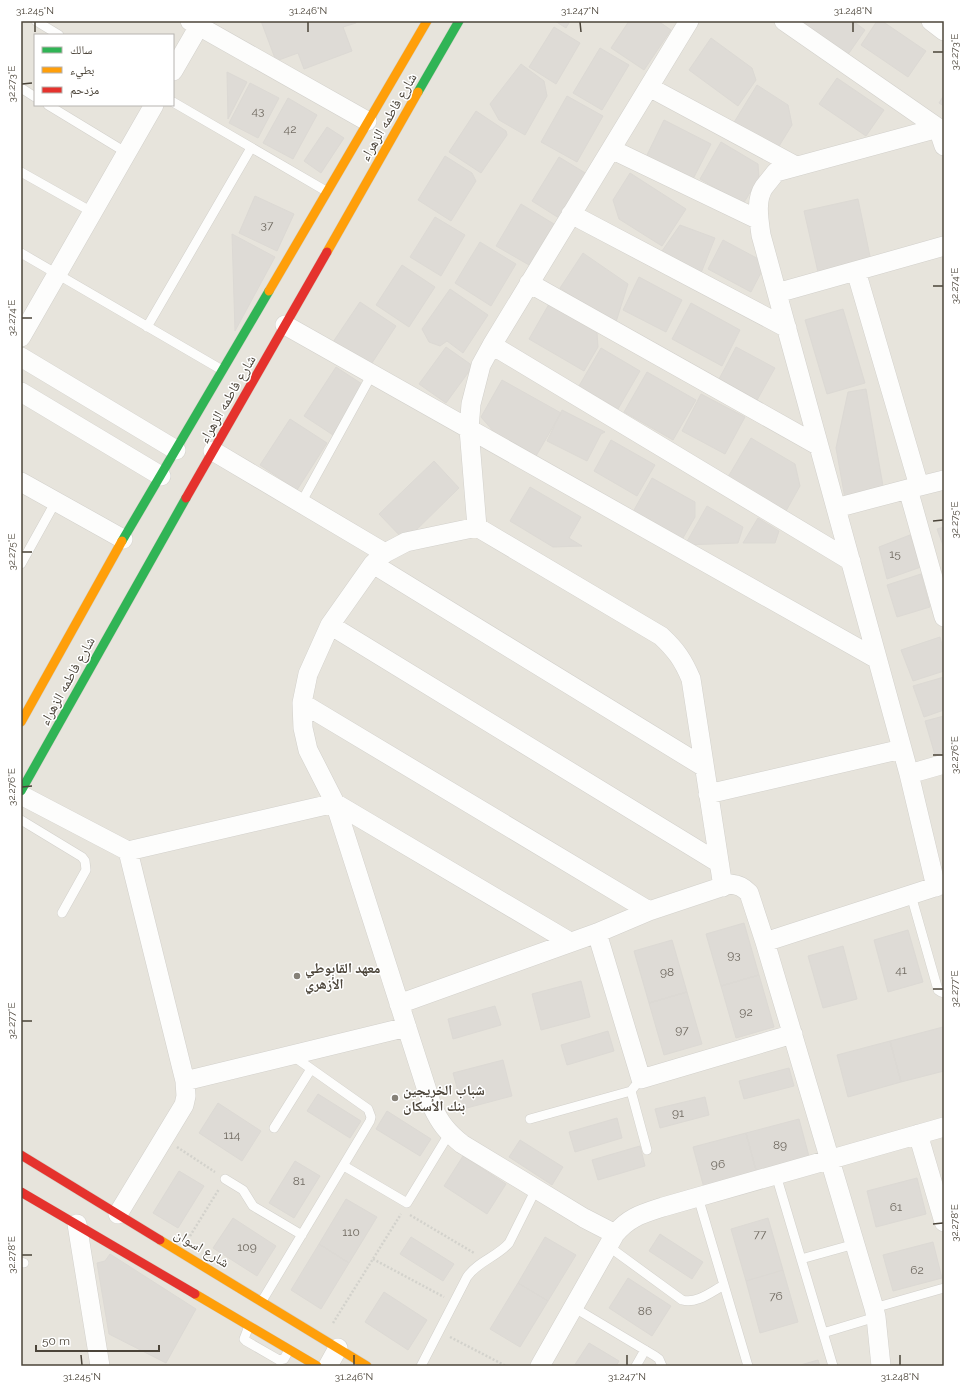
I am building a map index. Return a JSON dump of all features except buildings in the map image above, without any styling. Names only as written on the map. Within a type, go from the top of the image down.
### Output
[{"type":"street","name":"شارع فاطمه الزهراء","points":[[22,717],[222,370],[286,269],[326,191],[427,21]]},
{"type":"street","name":"شارع فاطمه الزهراء","points":[[21,791],[285,325],[306,281],[459,21]]},
{"type":"street","points":[[477,527],[469,428],[471,404],[481,365],[689,21]]},
{"type":"street","points":[[784,21],[941,130],[944,146]]},
{"type":"street","points":[[931,21],[944,31]]},
{"type":"street","points":[[174,69],[203,25],[367,121]]},
{"type":"street","points":[[648,87],[796,166]]},
{"type":"street","points":[[21,337],[153,106]]},
{"type":"street","points":[[765,942],[940,886],[761,235],[759,204],[763,188],[776,172],[941,130]]},
{"type":"street","points":[[611,149],[759,220]]},
{"type":"street","points":[[571,214],[787,328]]},
{"type":"street","points":[[777,293],[944,246]]},
{"type":"street","points":[[856,271],[913,487],[938,575],[944,617]]},
{"type":"street","points":[[529,284],[819,446]]},
{"type":"street","points":[[285,325],[877,659]]},
{"type":"street","points":[[492,345],[850,561]]},
{"type":"street","points":[[21,357],[176,450]]},
{"type":"street","points":[[21,392],[161,476]]},
{"type":"street","points":[[213,451],[301,504],[379,558],[704,767]]},
{"type":"street","points":[[836,508],[944,480]]},
{"type":"street","points":[[21,482],[124,539]]},
{"type":"street","points":[[611,1240],[584,1218],[462,1144],[449,1134],[439,1121],[432,1106],[335,803],[308,750],[303,728],[302,703],[308,674],[330,625],[379,558],[406,542],[477,527],[661,636],[674,648],[684,663],[691,679],[723,887]]},
{"type":"street","points":[[330,625],[719,863]]},
{"type":"street","points":[[302,703],[650,912]]},
{"type":"street","points":[[708,794],[902,749]]},
{"type":"street","points":[[909,774],[944,764]]},
{"type":"street","points":[[21,795],[128,851],[335,803],[570,942]]},
{"type":"street","points":[[118,1214],[184,1105],[186,1096],[185,1081],[128,851]]},
{"type":"street","points":[[399,1004],[730,884],[738,884],[744,887],[750,892],[875,1313],[881,1366]]},
{"type":"street","points":[[597,932],[636,1085],[793,1034]]},
{"type":"street","points":[[185,1081],[407,1027]]},
{"type":"street","points":[[540,1366],[611,1240],[630,1220],[639,1215],[698,1197],[944,1127]]},
{"type":"street","points":[[918,1134],[943,1218]]},
{"type":"street","name":"شارع اسوان","points":[[21,1156],[367,1366]]},
{"type":"street","points":[[21,1192],[317,1366]]},
{"type":"street","points":[[77,1224],[100,1366]]},
{"type":"street","points":[[328,1366],[331,1344]]},
{"type":"lane","points":[[36,21],[57,34]]},
{"type":"lane","points":[[21,88],[34,96]]},
{"type":"lane","points":[[174,103],[326,191]]},
{"type":"lane","points":[[50,106],[127,153]]},
{"type":"lane","points":[[147,327],[251,148]]},
{"type":"lane","points":[[21,172],[92,212]]},
{"type":"lane","points":[[21,253],[222,370]]},
{"type":"lane","points":[[301,504],[372,374]]},
{"type":"lane","points":[[21,564],[56,501]]},
{"type":"lane","points":[[21,820],[82,858],[84,861],[86,870],[62,914]]},
{"type":"lane","points":[[911,895],[938,990],[944,993]]},
{"type":"lane","points":[[262,1301],[344,1166],[371,1117],[368,1109],[292,1055]]},
{"type":"lane","points":[[274,1128],[311,1069]]},
{"type":"lane","points":[[530,1119],[636,1085],[647,1150]]},
{"type":"lane","points":[[344,1166],[405,1207],[449,1134]]},
{"type":"lane","points":[[776,1175],[833,1366]]},
{"type":"lane","points":[[225,1179],[243,1190],[253,1206],[302,1235]]},
{"type":"lane","points":[[421,1366],[453,1302],[472,1269],[504,1249],[536,1189]]},
{"type":"lane","points":[[698,1197],[748,1366]]},
{"type":"lane","points":[[611,1240],[682,1300],[693,1301],[724,1285]]},
{"type":"lane","points":[[801,1259],[855,1244]]},
{"type":"lane","points":[[823,1333],[944,1288]]},
{"type":"lane","points":[[573,1307],[659,1359],[662,1366]]},
{"type":"lane","points":[[249,1326],[244,1336],[246,1341],[279,1360],[284,1359],[289,1350]]},
{"type":"lane","points":[[636,1366],[645,1350]]},
{"type":"path","points":[[164,1139],[225,1179],[180,1252]]},
{"type":"path","points":[[331,1344],[373,1258],[405,1207],[485,1260]]},
{"type":"path","points":[[373,1258],[453,1302]]},
{"type":"path","points":[[439,1331],[506,1366]]},
{"type":"shaded area","points":[[21,21],[944,21],[944,1366],[21,1366]]},
{"type":"traffic: fast","points":[[418,92],[459,21]]},
{"type":"traffic: fast","points":[[122,541],[269,291]]},
{"type":"traffic: fast","points":[[21,791],[186,498]]},
{"type":"traffic: slow","points":[[269,291],[427,21]]},
{"type":"traffic: slow","points":[[327,252],[418,92]]},
{"type":"traffic: slow","points":[[21,722],[122,541]]},
{"type":"traffic: slow","points":[[160,1240],[367,1366]]},
{"type":"traffic: slow","points":[[195,1294],[317,1366]]},
{"type":"traffic: jam","points":[[186,498],[327,252]]},
{"type":"traffic: jam","points":[[21,1155],[160,1240]]},
{"type":"traffic: jam","points":[[21,1192],[195,1294]]},
{"type":"place","name":"معهد القابوطي الأزهري","points":[[297,976]]},
{"type":"place","name":"شباب الخريجين بنك الأسكان","points":[[395,1098]]}]
